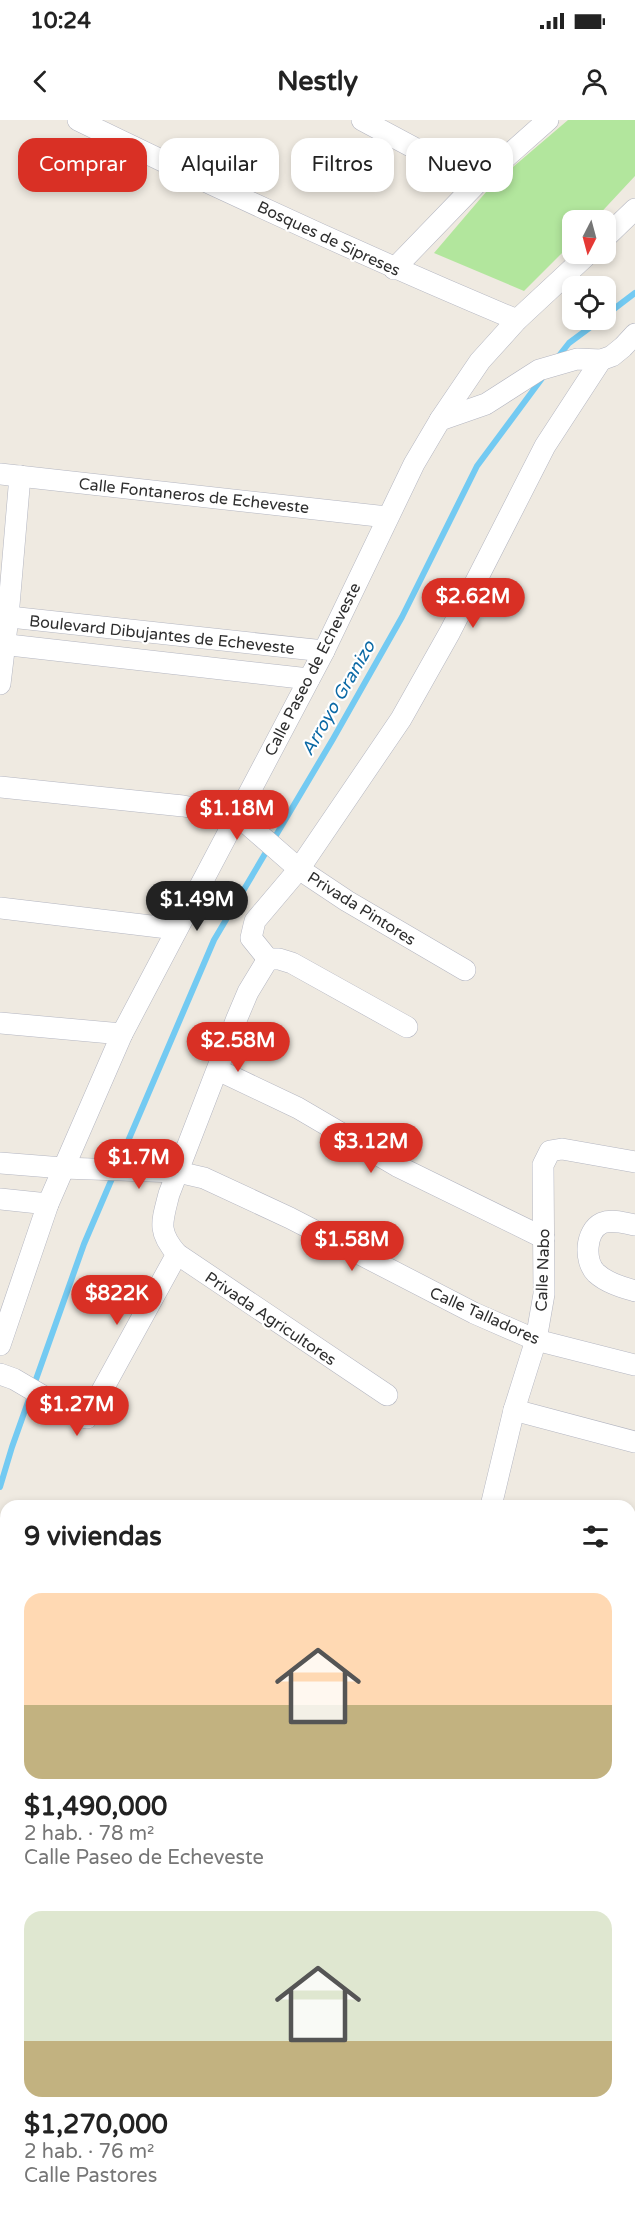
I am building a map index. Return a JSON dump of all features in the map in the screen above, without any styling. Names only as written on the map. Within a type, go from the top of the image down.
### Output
[{"type":"street","name":"Bosques de Sipreses","points":[[78,120],[394,269],[517,320]]},
{"type":"street","points":[[362,120],[406,144]]},
{"type":"street","points":[[513,151],[548,120]]},
{"type":"street","points":[[394,269],[468,192]]},
{"type":"street","points":[[616,228],[635,210]]},
{"type":"street","name":"Calle Paseo de Echeveste","points":[[1,1342],[48,1204],[122,1034],[324,651],[414,464],[440,420],[480,361],[517,320],[577,264]]},
{"type":"street","points":[[268,959],[251,938],[255,921],[292,864],[401,718],[450,632],[545,446],[601,360],[623,347],[635,334]]},
{"type":"street","points":[[440,420],[486,404],[539,370],[577,359],[601,360]]},
{"type":"street","points":[[0,684],[10,475]]},
{"type":"street","name":"Calle Fontaneros de Echeveste","points":[[10,475],[387,517]]},
{"type":"street","name":"Boulevard Dibujantes de Echeveste","points":[[4,617],[324,651]]},
{"type":"street","name":"Boulevard Dibujantes de Echeveste","points":[[2,644],[309,679]]},
{"type":"street","points":[[0,788],[183,806],[237,815]]},
{"type":"street","name":"Privada Pintores","points":[[237,815],[292,864],[347,902],[465,970]]},
{"type":"street","points":[[0,908],[176,929]]},
{"type":"street","points":[[268,959],[279,959],[292,963],[407,1026]]},
{"type":"street","points":[[171,1172],[218,1070],[248,992],[268,959]]},
{"type":"street","points":[[0,1023],[122,1034]]},
{"type":"street","points":[[218,1070],[298,1108],[397,1166],[544,1238]]},
{"type":"street","name":"Calle Nabo","points":[[492,1500],[514,1410],[536,1340],[544,1294],[543,1165],[550,1151],[562,1149],[635,1162]]},
{"type":"street","name":"Calle Talladores","points":[[0,1163],[171,1172],[222,1185],[474,1313],[536,1340],[635,1365]]},
{"type":"street","name":"Privada Agricultores","points":[[171,1172],[162,1234],[177,1254],[387,1395]]},
{"type":"street","points":[[0,1198],[48,1204]]},
{"type":"street","points":[[635,1225],[614,1221],[600,1224],[594,1229],[589,1245],[591,1265],[595,1272],[620,1287],[635,1291]]},
{"type":"street","points":[[0,1374],[82,1418],[90,1416],[177,1254]]},
{"type":"street","points":[[514,1410],[635,1442]]},
{"type":"green space","points":[[568,120],[635,120],[635,176],[603,210],[562,210],[562,253],[524,291],[434,253],[486,192],[513,192],[513,167]]},
{"type":"waterway","name":"Arroyo Granizo","points":[[616,307],[635,293]]},
{"type":"waterway","name":"Arroyo Granizo","points":[[558,357],[569,343],[587,330]]},
{"type":"waterway","name":"Arroyo Granizo","points":[[0,1487],[84,1244],[214,940],[402,617],[477,466],[543,377]]}]
